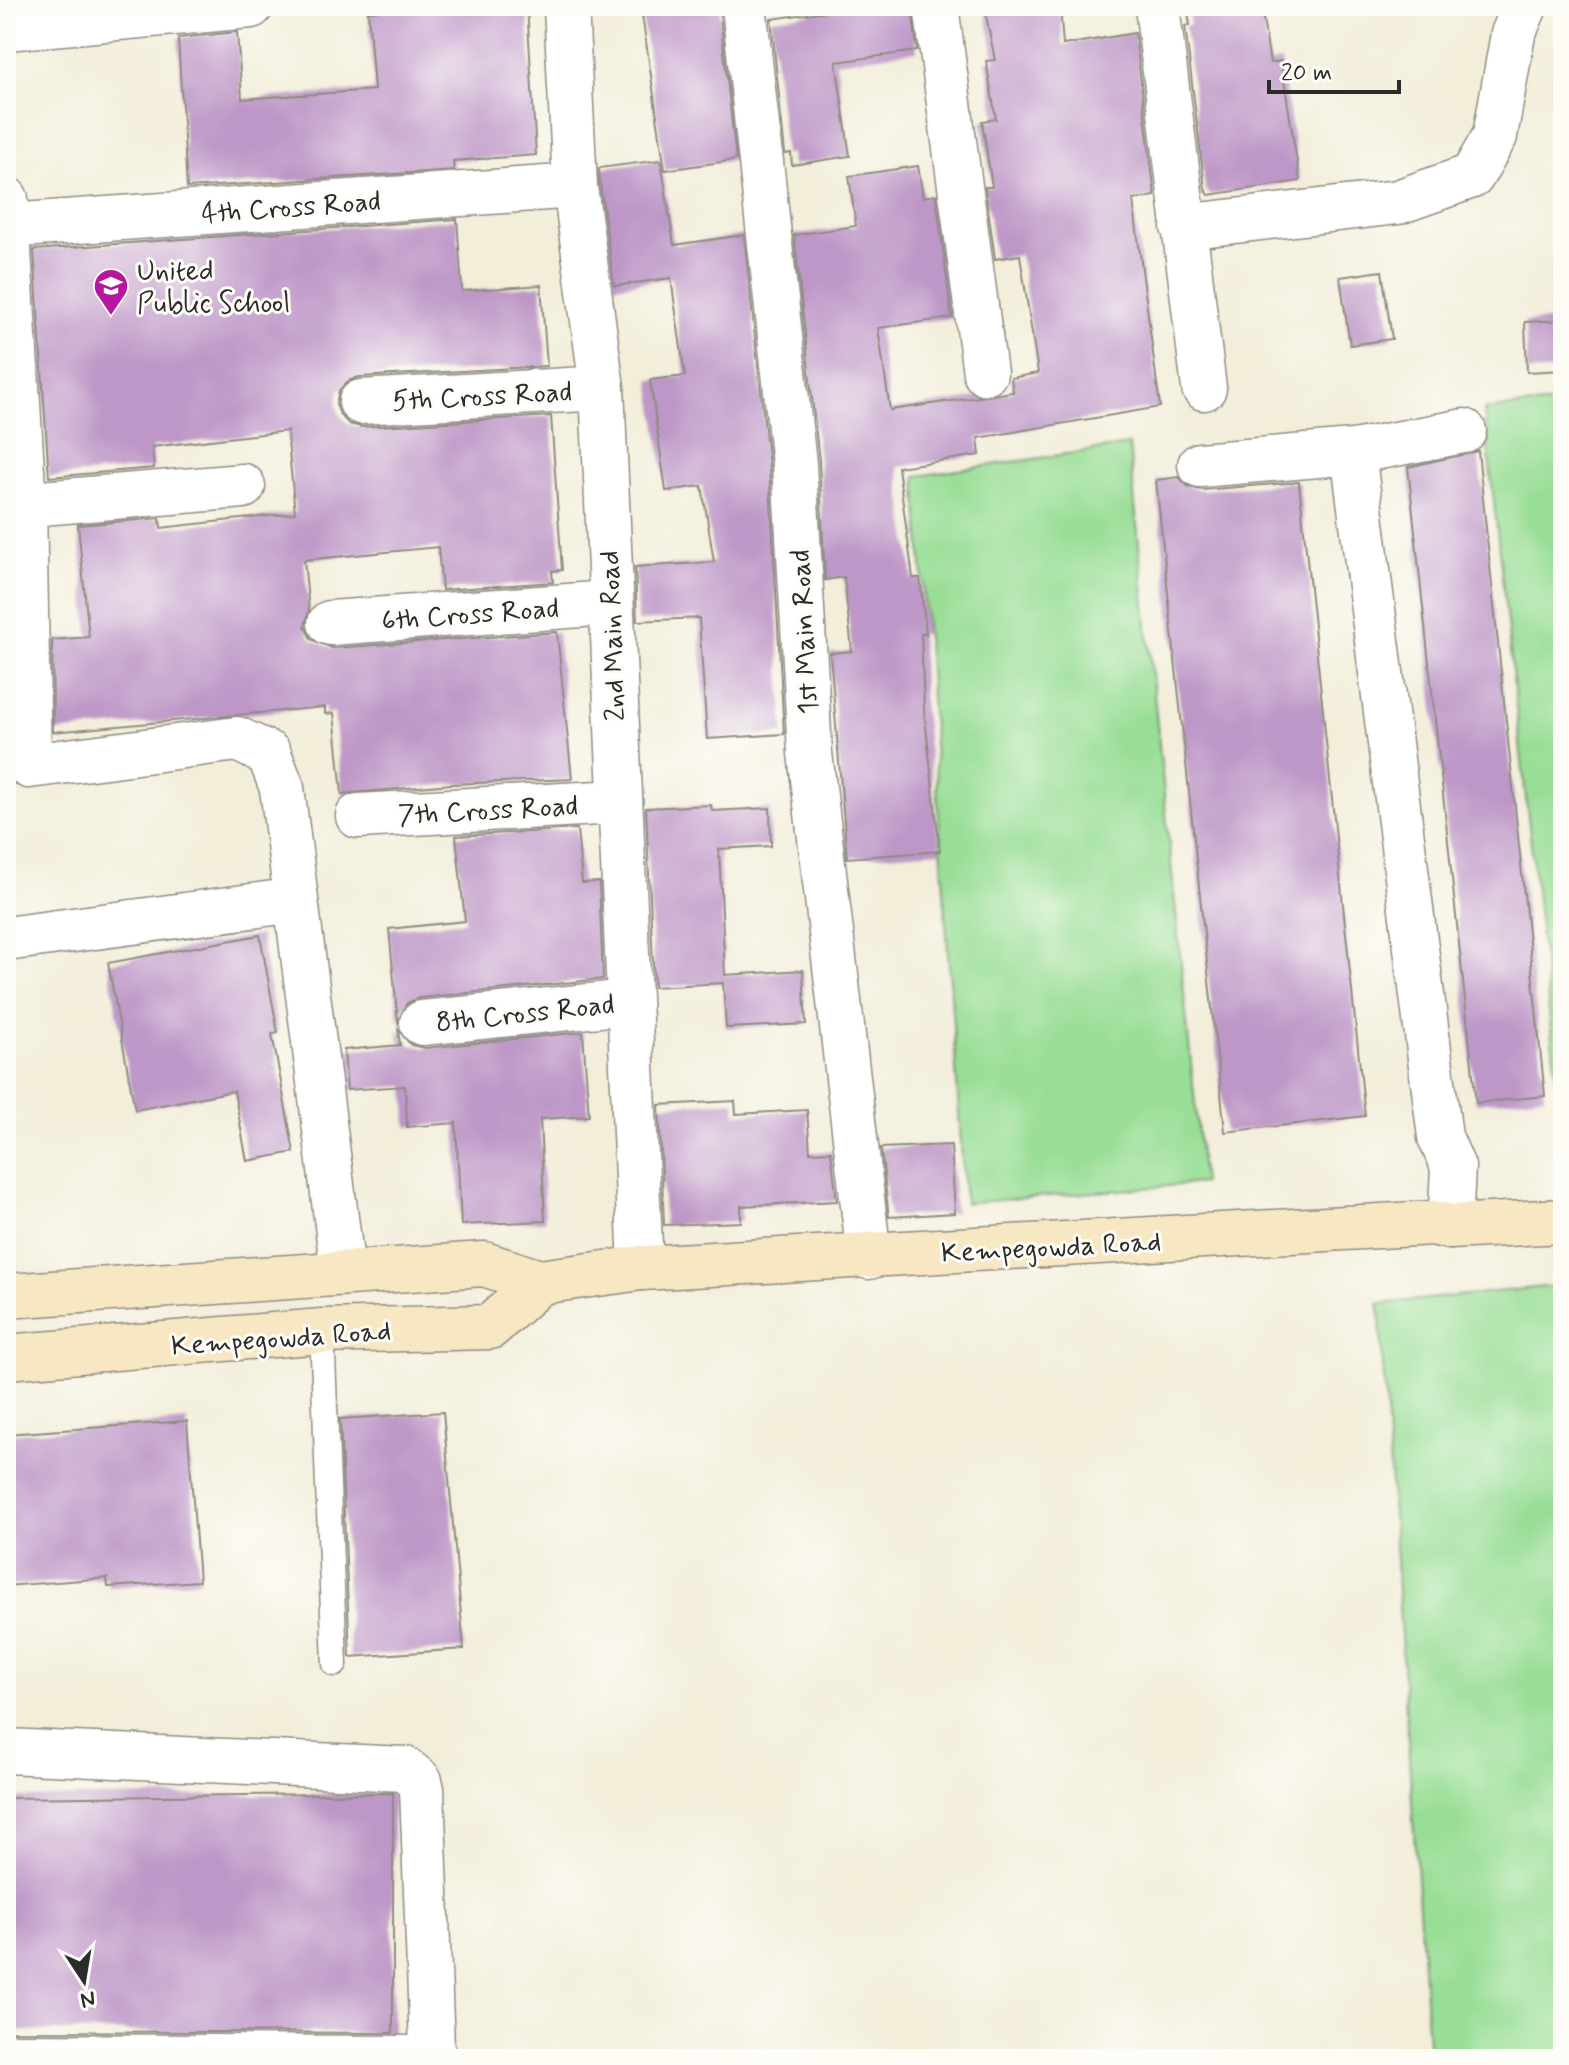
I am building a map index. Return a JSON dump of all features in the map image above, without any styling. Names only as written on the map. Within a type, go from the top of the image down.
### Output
[{"type":"street","points":[[6,28],[251,6]]},
{"type":"street","name":"2nd Main Road","points":[[566,6],[575,186],[602,388],[641,1268]]},
{"type":"street","name":"1st Main Road","points":[[744,6],[794,464],[810,753],[869,1257]]},
{"type":"street","points":[[936,6],[985,373]]},
{"type":"street","points":[[1157,6],[1204,388]]},
{"type":"street","points":[[1183,227],[1398,202],[1472,176],[1495,136],[1513,34],[1525,6]]},
{"type":"street","name":"4th Cross Road","points":[[7,213],[575,186]]},
{"type":"street","points":[[7,213],[15,505],[29,766],[237,739],[269,754],[282,788],[343,1273]]},
{"type":"street","name":"5th Cross Road","points":[[361,402],[602,388]]},
{"type":"street","points":[[1200,465],[1353,452],[1464,431]]},
{"type":"street","points":[[1353,452],[1440,1137],[1431,1167],[1442,1225]]},
{"type":"street","points":[[15,505],[243,486]]},
{"type":"street","name":"6th Cross Road","points":[[330,623],[610,603]]},
{"type":"street","name":"7th Cross Road","points":[[358,816],[618,802]]},
{"type":"street","points":[[6,939],[296,900]]},
{"type":"street","name":"8th Cross Road","points":[[422,1023],[628,1002]]},
{"type":"street","name":"Kempegowda Road","points":[[6,1296],[484,1264],[540,1282],[641,1268],[1563,1221]]},
{"type":"street","name":"Kempegowda Road","points":[[6,1357],[322,1331],[490,1327],[540,1282]]},
{"type":"street","points":[[6,1751],[405,1769],[413,1774],[422,1789],[432,2047],[429,2054],[417,2058],[6,2056]]},
{"type":"lane","points":[[322,1331],[335,1664]]},
{"type":"green space","points":[[1563,402],[1563,1141],[1484,410]]},
{"type":"green space","points":[[1129,445],[1203,1183],[965,1203],[916,476]]},
{"type":"green space","points":[[1563,1285],[1563,2059],[1429,2059],[1379,1304]]},
{"type":"building","points":[[432,6],[527,6],[536,155],[453,161],[454,170],[187,188],[178,38],[237,32],[242,99],[374,90],[368,11]]},
{"type":"building","points":[[719,6],[736,160],[665,170],[642,15]]},
{"type":"building","points":[[862,6],[912,6],[917,51],[836,62],[850,156],[792,165],[791,153],[785,154],[771,19]]},
{"type":"building","points":[[984,6],[1060,6],[1063,45],[1135,33],[1155,196],[1133,200],[1160,407],[978,438],[980,455],[898,467],[913,578],[920,578],[926,634],[921,634],[924,709],[940,851],[847,858],[830,653],[852,651],[844,577],[825,580],[819,461],[794,235],[856,226],[849,176],[918,166],[923,197],[936,195],[952,318],[878,328],[890,410],[1013,392],[1011,378],[1038,373],[1020,255],[995,259],[985,187],[992,187],[982,121],[996,119],[986,61],[995,60]]},
{"type":"building","points":[[1187,6],[1261,6],[1270,63],[1281,61],[1300,181],[1209,195],[1205,189],[1185,26],[1190,25]]},
{"type":"building","points":[[661,160],[674,245],[744,235],[769,466],[784,734],[707,739],[699,618],[637,621],[635,567],[714,562],[702,486],[666,491],[650,380],[685,376],[671,278],[614,286],[600,184],[599,168]]},
{"type":"building","points":[[457,219],[462,291],[541,285],[547,366],[359,377],[348,381],[339,390],[336,404],[340,415],[349,424],[362,427],[551,416],[562,570],[552,571],[553,582],[442,590],[438,547],[304,560],[309,611],[305,626],[311,639],[332,648],[557,632],[572,779],[451,784],[342,794],[334,713],[325,714],[325,707],[53,732],[52,640],[89,637],[78,525],[160,518],[161,528],[295,513],[287,431],[152,447],[154,468],[49,477],[34,250]]},
{"type":"building","points":[[1382,271],[1392,339],[1350,345],[1340,277]]},
{"type":"building","points":[[1563,320],[1563,370],[1527,372],[1525,322]]},
{"type":"building","points":[[1478,451],[1545,1096],[1476,1103],[1408,467]]},
{"type":"building","points":[[1179,477],[1189,487],[1202,490],[1299,482],[1365,1116],[1225,1132],[1156,480]]},
{"type":"building","points":[[711,805],[712,811],[770,808],[771,846],[719,849],[725,975],[803,970],[806,1024],[726,1028],[723,983],[654,987],[646,808]]},
{"type":"building","points":[[577,829],[582,883],[599,882],[603,979],[419,998],[407,1003],[398,1022],[389,929],[465,921],[456,836]]},
{"type":"building","points":[[260,935],[278,1033],[272,1034],[294,1152],[247,1161],[234,1091],[135,1110],[108,963]]},
{"type":"building","points":[[398,1029],[411,1045],[425,1048],[583,1032],[589,1116],[540,1119],[545,1221],[461,1225],[456,1123],[407,1127],[405,1086],[347,1090],[344,1050],[400,1045]]},
{"type":"building","points":[[735,1101],[736,1114],[807,1110],[810,1152],[831,1151],[837,1201],[741,1206],[741,1222],[664,1225],[659,1105]]},
{"type":"building","points":[[951,1145],[955,1213],[889,1217],[881,1148]]},
{"type":"building","points":[[443,1412],[464,1649],[350,1657],[340,1419]]},
{"type":"building","points":[[187,1421],[199,1581],[108,1587],[107,1578],[6,1586],[6,1434]]},
{"type":"building","points":[[393,1793],[393,2033],[6,2031],[6,1798]]},
{"type":"place","name":"United Public School","points":[[111,317]]}]
